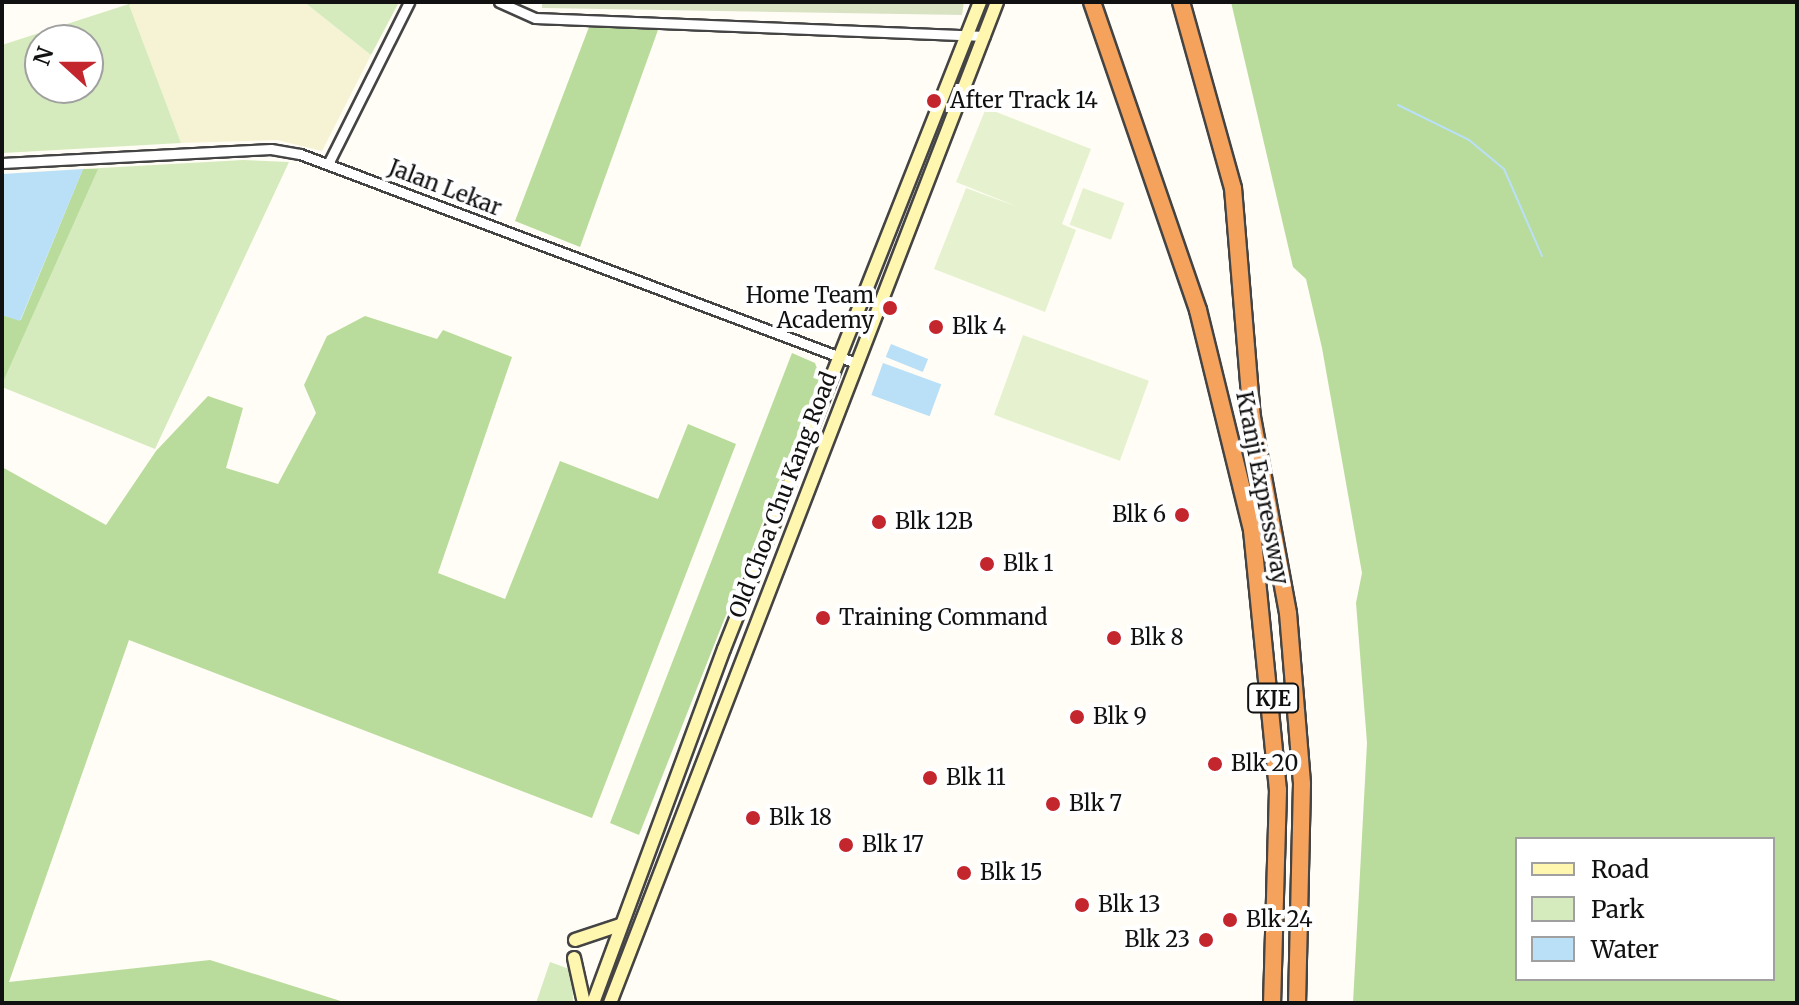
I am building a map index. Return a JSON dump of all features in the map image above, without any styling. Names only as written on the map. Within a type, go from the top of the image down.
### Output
[{"type":"highway","name":"Kranji Expressway","points":[[1092,2],[1198,310],[1252,530],[1276,760],[1272,1003]]},
{"type":"highway","name":"Kranji Expressway","points":[[1181,2],[1233,188],[1252,417],[1288,613],[1302,784],[1297,1003]]},
{"type":"main road","name":"Old Choa Chu Kang Road","points":[[593,1003],[724,649],[838,356],[970,34],[980,2]]},
{"type":"main road","name":"Old Choa Chu Kang Road","points":[[610,1003],[997,2]]},
{"type":"main road","points":[[724,649],[746,645]]},
{"type":"main road","points":[[575,940],[621,924]]},
{"type":"main road","points":[[574,958],[584,1003]]},
{"type":"street","points":[[328,164],[409,2]]},
{"type":"street","points":[[499,2],[535,18],[985,36]]},
{"type":"street","name":"Jalan Lekar","points":[[2,163],[271,149],[328,164],[856,363]]},
{"type":"shaded area","points":[[304,2],[371,55],[322,151],[277,140],[181,143],[128,4]]},
{"type":"green space","points":[[135,2],[129,5],[181,143],[3,153],[2,45],[24,38],[24,104],[104,104],[104,24],[67,24]]},
{"type":"green space","points":[[304,2],[399,2],[371,55]]},
{"type":"green space","points":[[542,2],[964,2],[962,15],[542,8]]},
{"type":"green space","points":[[1231,2],[1797,2],[1797,1003],[1353,1003],[1367,743],[1356,603],[1362,573],[1322,348],[1306,279],[1293,267]]},
{"type":"green space","points":[[589,27],[658,30],[580,247],[515,221]]},
{"type":"green space","points":[[986,108],[1091,149],[1062,224],[1076,230],[1045,312],[934,269],[966,188],[1018,207],[956,182]]},
{"type":"green space","points":[[243,160],[289,162],[155,449],[2,387],[2,365],[83,169]]},
{"type":"green space","points":[[83,169],[98,169],[2,384],[2,315],[21,320]]},
{"type":"green space","points":[[1083,188],[1124,203],[1111,240],[1070,225]]},
{"type":"green space","points":[[365,316],[437,339],[443,330],[512,357],[438,573],[505,599],[560,461],[658,499],[688,424],[736,444],[592,818],[129,640],[9,982],[210,960],[347,1003],[2,1003],[2,467],[106,525],[156,451],[208,396],[243,408],[226,468],[278,484],[316,413],[304,385],[327,336]]},
{"type":"green space","points":[[1023,335],[1149,381],[1120,461],[994,415]]},
{"type":"green space","points":[[792,353],[815,363],[820,377],[639,835],[610,823]]},
{"type":"green space","points":[[550,962],[572,970],[573,1003],[536,1003]]},
{"type":"water","points":[[83,169],[20,321],[2,315],[2,174]]},
{"type":"water","points":[[891,344],[928,359],[923,372],[886,357]]},
{"type":"water","points":[[883,363],[941,384],[930,416],[871,395]]},
{"type":"waterway","points":[[1398,105],[1469,140],[1504,169],[1542,256]]},
{"type":"place","name":"After Track 14","points":[[934,101]]},
{"type":"place","name":"Home Team Academy","points":[[890,308]]},
{"type":"place","name":"Blk 4","points":[[936,327]]},
{"type":"place","name":"Blk 6","points":[[1182,515]]},
{"type":"place","name":"Blk 12B","points":[[879,522]]},
{"type":"place","name":"Blk 1","points":[[987,564]]},
{"type":"place","name":"Training Command","points":[[823,618]]},
{"type":"place","name":"Blk 8","points":[[1114,638]]},
{"type":"place","name":"Blk 9","points":[[1077,717]]},
{"type":"place","name":"Blk 20","points":[[1215,764]]},
{"type":"place","name":"Blk 11","points":[[930,778]]},
{"type":"place","name":"Blk 7","points":[[1053,804]]},
{"type":"place","name":"Blk 18","points":[[753,818]]},
{"type":"place","name":"Blk 17","points":[[846,845]]},
{"type":"place","name":"Blk 15","points":[[964,873]]},
{"type":"place","name":"Blk 13","points":[[1082,905]]},
{"type":"place","name":"Blk 24","points":[[1230,920]]},
{"type":"place","name":"Blk 23","points":[[1206,940]]}]
